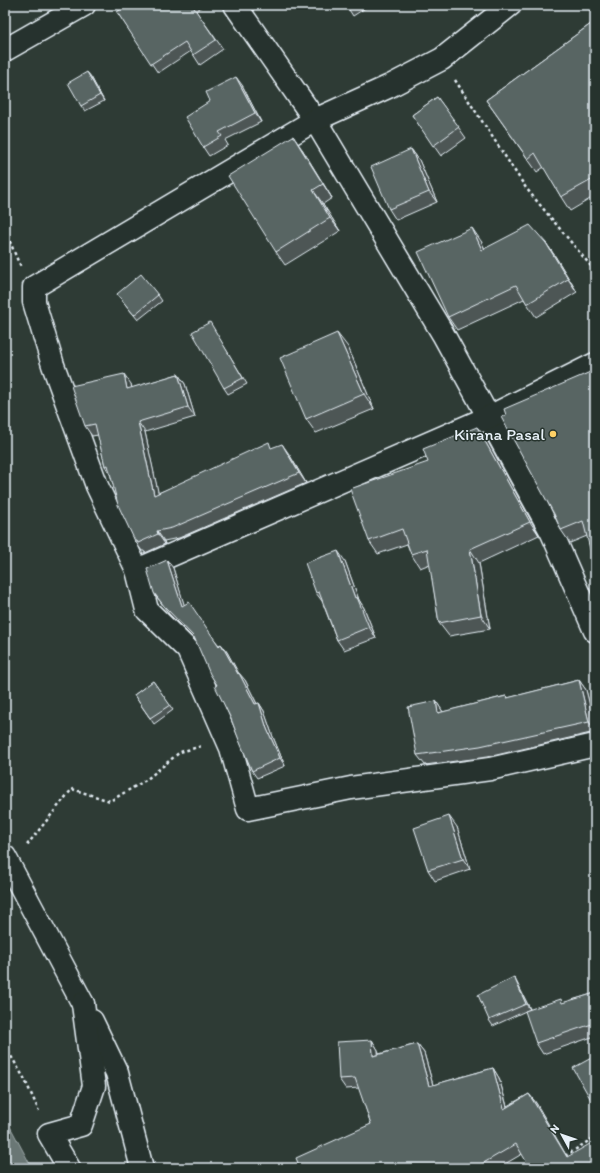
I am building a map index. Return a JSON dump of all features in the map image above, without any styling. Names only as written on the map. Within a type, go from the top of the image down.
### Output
[{"type":"street","points":[[5,50],[84,5]]},
{"type":"street","points":[[235,5],[315,120],[443,334],[552,533],[595,630]]},
{"type":"street","points":[[510,5],[442,59],[390,86],[315,120],[34,287],[34,302],[53,365],[98,486],[138,570],[147,610],[188,650],[231,748],[248,809],[351,788],[490,769],[595,745]]},
{"type":"street","points":[[138,570],[488,417],[595,364]]},
{"type":"street","points":[[9,865],[83,1004],[117,1073],[142,1168]]},
{"type":"street","points":[[69,1168],[49,1134],[81,1125],[94,1086],[83,1004]]},
{"type":"path","points":[[442,59],[526,188],[595,271]]},
{"type":"path","points":[[5,230],[18,261],[34,287]]},
{"type":"path","points":[[9,865],[72,789],[110,801],[146,780],[180,752],[206,744],[224,732]]},
{"type":"path","points":[[5,1046],[24,1078],[49,1134]]},
{"type":"path","points":[[564,1156],[595,1138]]},
{"type":"shaded area","points":[[5,1117],[32,1168],[5,1168]]},
{"type":"building","points":[[127,5],[192,5],[216,40],[193,55],[185,42],[151,64],[117,12]]},
{"type":"building","points":[[588,5],[595,5],[595,12]]},
{"type":"building","points":[[595,21],[595,178],[561,197],[535,153],[528,159],[486,100]]},
{"type":"building","points":[[87,72],[100,95],[81,106],[68,83]]},
{"type":"building","points":[[236,77],[255,113],[219,132],[222,136],[203,147],[185,117],[210,101],[206,92]]},
{"type":"building","points":[[437,97],[459,127],[433,146],[412,115]]},
{"type":"building","points":[[293,136],[323,184],[313,190],[330,218],[276,252],[228,176]]},
{"type":"building","points":[[411,149],[429,192],[389,209],[371,167]]},
{"type":"building","points":[[530,225],[546,243],[568,279],[527,304],[516,285],[448,317],[418,252],[472,228],[482,250]]},
{"type":"building","points":[[141,274],[158,295],[134,315],[117,294]]},
{"type":"building","points":[[210,322],[243,378],[224,388],[192,332]]},
{"type":"building","points":[[337,333],[364,394],[306,419],[280,358]]},
{"type":"building","points":[[595,370],[595,569],[583,521],[561,530],[554,514],[501,417],[506,415],[504,409]]},
{"type":"building","points":[[124,374],[127,389],[178,374],[188,407],[138,422],[154,495],[269,442],[271,448],[282,444],[299,473],[172,528],[157,531],[158,534],[138,543],[135,541],[118,505],[108,465],[105,466],[95,424],[85,426],[71,386]]},
{"type":"building","points":[[477,427],[530,522],[470,549],[481,615],[439,623],[427,549],[411,554],[402,529],[369,541],[350,489],[428,462],[423,449]]},
{"type":"building","points":[[338,551],[355,598],[357,597],[369,627],[337,640],[319,592],[316,593],[305,563]]},
{"type":"building","points":[[167,560],[182,606],[189,602],[219,646],[221,644],[238,674],[239,673],[255,704],[259,703],[267,729],[280,758],[252,771],[231,719],[215,686],[217,685],[210,674],[194,637],[164,606],[154,593],[147,569]]},
{"type":"building","points":[[579,680],[589,722],[480,746],[417,755],[408,707],[436,701],[438,713]]},
{"type":"building","points":[[153,681],[170,705],[150,718],[134,695]]},
{"type":"building","points":[[449,816],[463,859],[428,870],[414,828]]},
{"type":"building","points":[[514,977],[526,1004],[489,1020],[478,995]]},
{"type":"building","points":[[595,993],[595,1023],[536,1043],[525,1011],[561,999],[562,1003]]},
{"type":"building","points":[[372,1040],[373,1056],[417,1044],[429,1086],[493,1068],[504,1109],[529,1094],[567,1157],[595,1141],[595,1168],[530,1168],[516,1144],[475,1168],[300,1168],[296,1158],[371,1124],[355,1078],[339,1079],[337,1042]]},
{"type":"building","points":[[595,1056],[595,1107],[573,1068]]},
{"type":"place","name":"Kirana Pasal","points":[[553,434]]}]
